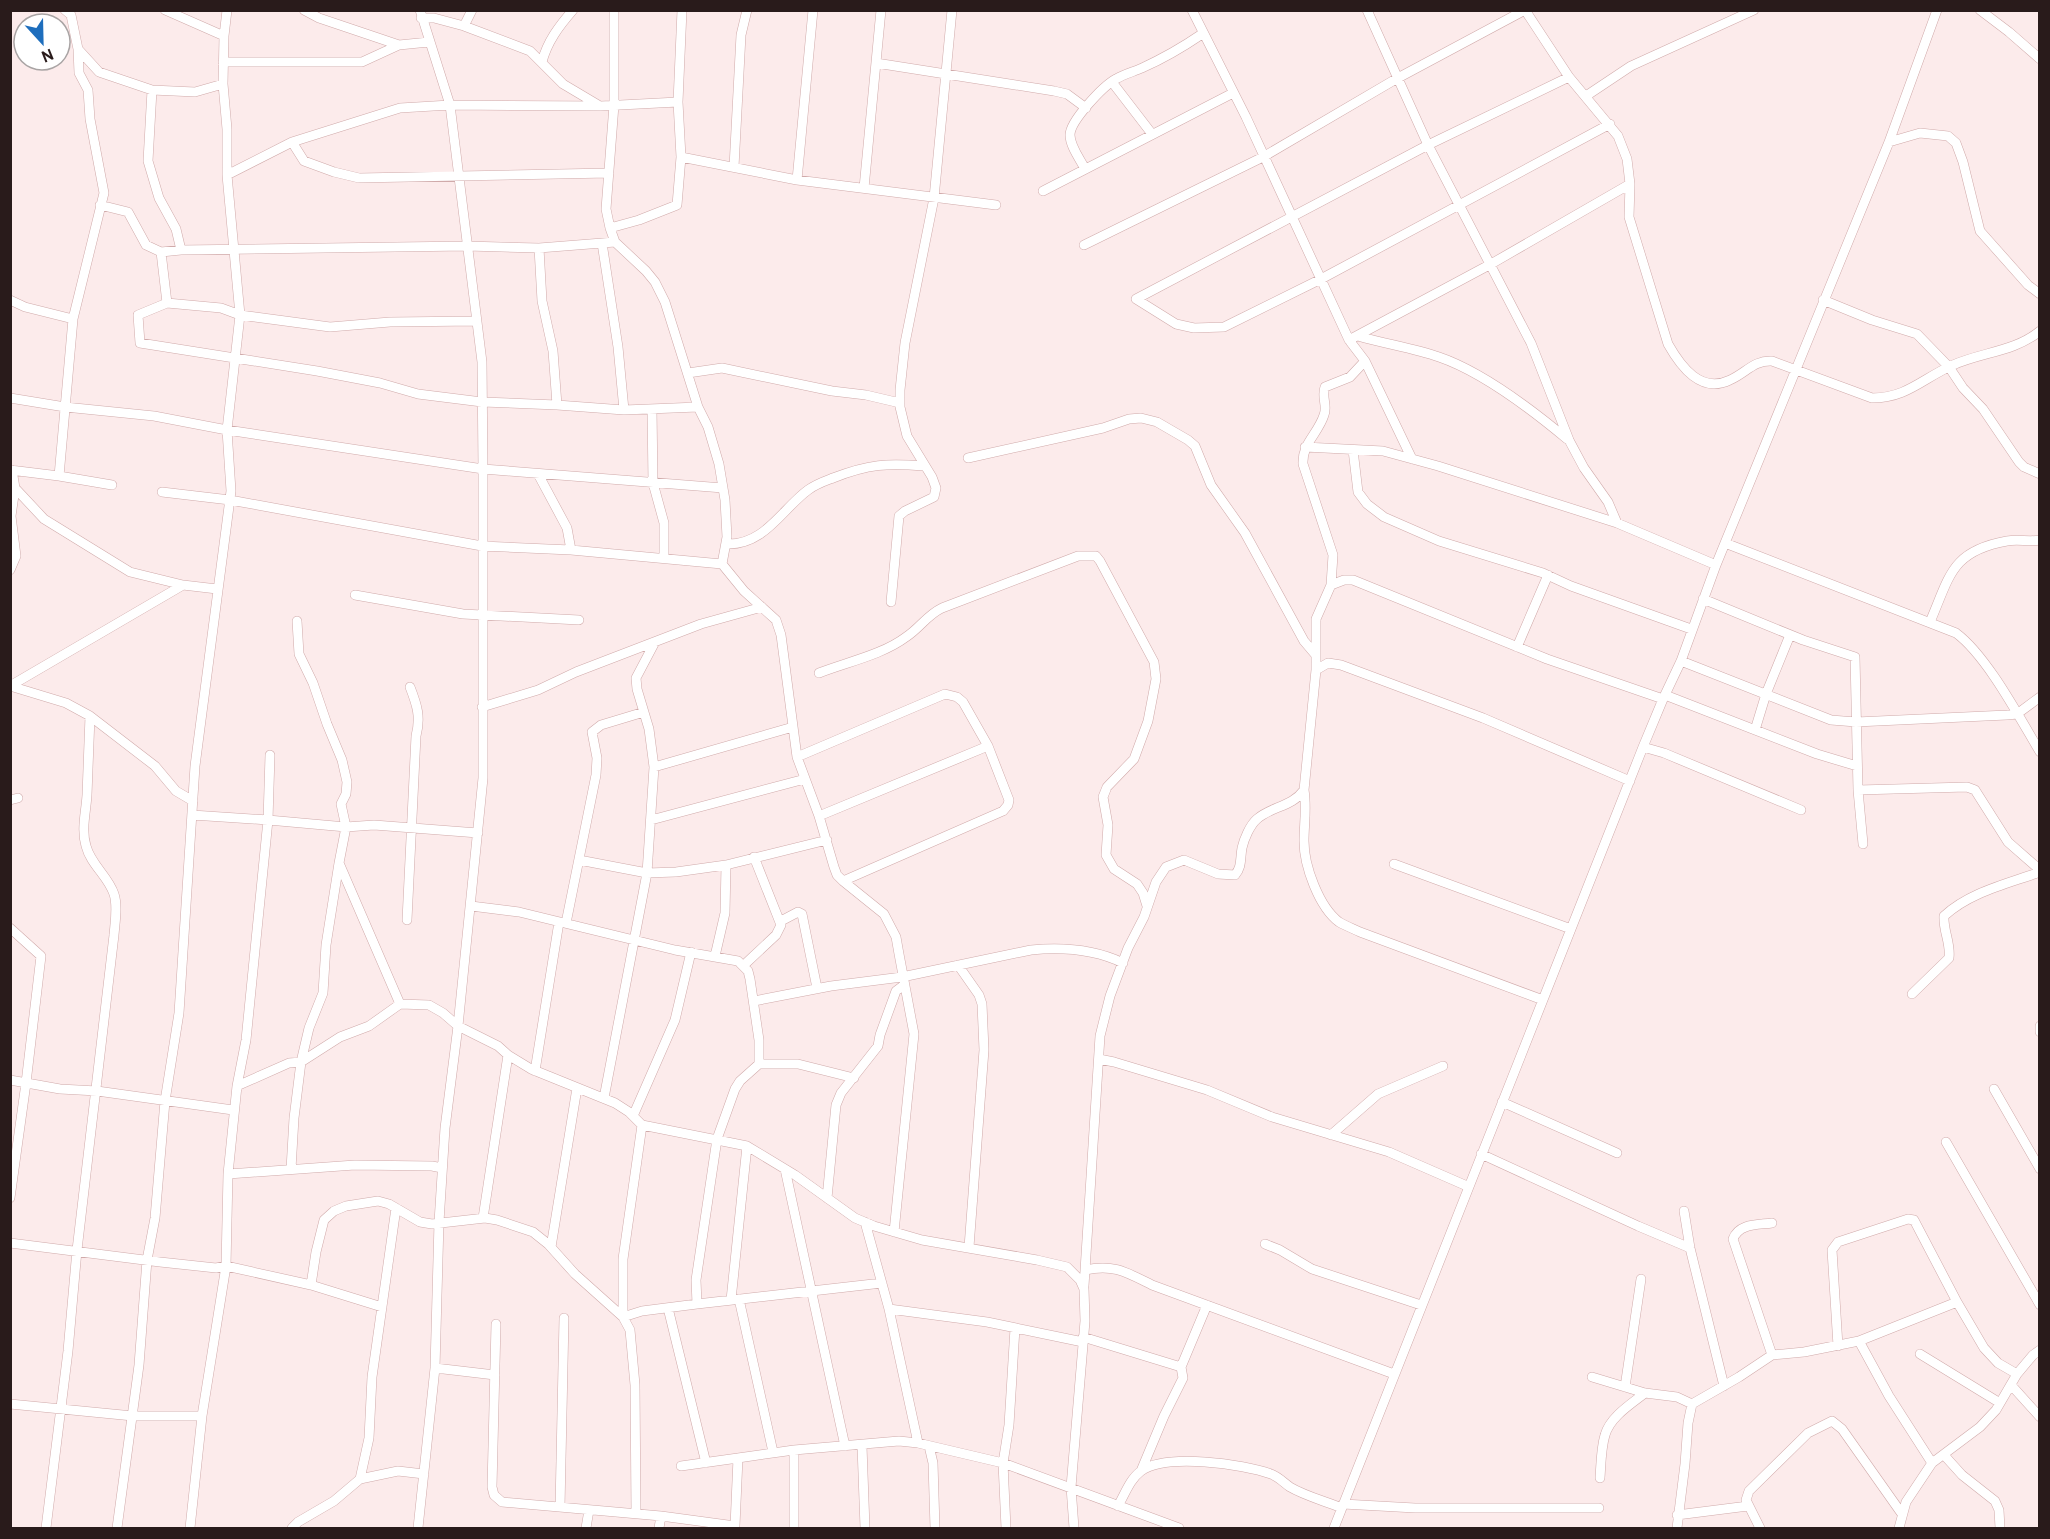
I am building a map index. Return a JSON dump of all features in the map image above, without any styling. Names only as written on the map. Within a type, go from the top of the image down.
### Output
[{"type":"street","points":[[59,476],[73,319],[104,193],[90,119],[88,90],[79,73],[78,49],[71,15],[65,10]]},
{"type":"street","points":[[117,1528],[133,1416],[147,1260],[155,1218],[165,1101],[179,1014],[195,766],[230,500],[227,430],[240,315],[227,175],[227,129],[223,84],[227,10]]},
{"type":"street","points":[[304,10],[319,18],[399,45]]},
{"type":"street","points":[[464,26],[472,10]]},
{"type":"street","points":[[542,62],[545,48],[558,27],[573,10]]},
{"type":"street","points":[[614,10],[614,105],[606,209],[615,242],[655,282],[665,302],[698,406],[708,428],[723,488],[727,528],[722,564]]},
{"type":"street","points":[[610,228],[639,220],[677,205],[681,157],[678,102],[682,10]]},
{"type":"street","points":[[734,167],[741,35],[747,10]]},
{"type":"street","points":[[797,180],[813,10]]},
{"type":"street","points":[[864,188],[881,10]]},
{"type":"street","points":[[891,602],[899,516],[936,494],[932,477],[908,436],[900,403],[905,343],[934,198],[952,10]]},
{"type":"street","points":[[1192,10],[1291,218],[1354,338],[1412,459]]},
{"type":"street","points":[[1366,10],[1428,145],[1531,343],[1569,440],[1584,468],[1608,502],[1617,523]]},
{"type":"street","points":[[1084,245],[1263,157],[1396,79],[1525,10],[1569,76],[1618,136],[1627,159],[1630,184],[1629,217],[1668,344],[1678,363],[1702,382],[1729,381],[1755,363],[1772,361],[1872,398],[1889,398],[1949,367],[2022,343],[2040,331]]},
{"type":"street","points":[[1334,1528],[1467,1186],[1643,747],[1681,661],[1691,629],[1795,369],[1889,142],[1937,10]]},
{"type":"street","points":[[1980,10],[2040,59]]},
{"type":"street","points":[[166,11],[224,36]]},
{"type":"street","points":[[1586,96],[1631,66],[1749,12]]},
{"type":"street","points":[[420,14],[464,26],[530,51],[563,84],[601,106]]},
{"type":"street","points":[[418,1528],[435,1368],[442,1168],[483,778],[482,362],[450,105],[420,14]]},
{"type":"street","points":[[1085,169],[1069,138],[1070,131],[1086,108],[1112,82],[1188,44],[1202,34]]},
{"type":"street","points":[[223,62],[362,62],[399,45],[429,42]]},
{"type":"street","points":[[78,49],[99,72],[152,90],[195,92],[223,84]]},
{"type":"street","points":[[876,63],[1054,91],[1067,94],[1086,108]]},
{"type":"street","points":[[1569,76],[1428,145],[1136,299],[1176,324],[1194,328],[1224,327],[1321,279],[1610,124]]},
{"type":"street","points":[[1112,82],[1152,134]]},
{"type":"street","points":[[152,90],[148,161],[159,198],[176,229],[181,250]]},
{"type":"street","points":[[1043,191],[1233,93]]},
{"type":"street","points":[[227,175],[291,142],[400,108],[450,105],[601,106],[678,102]]},
{"type":"street","points":[[1889,142],[1920,133],[1948,136],[1956,143],[1980,231],[2028,285],[2040,294]]},
{"type":"street","points":[[291,142],[304,161],[359,178],[609,173]]},
{"type":"street","points":[[681,157],[797,180],[996,205]]},
{"type":"street","points":[[1354,338],[1491,264],[1630,184]]},
{"type":"street","points":[[100,205],[128,212],[146,245],[161,252],[467,246],[539,248],[615,242]]},
{"type":"street","points":[[602,243],[618,346],[624,410]]},
{"type":"street","points":[[539,248],[543,301],[553,351],[557,405]]},
{"type":"street","points":[[161,252],[167,303]]},
{"type":"street","points":[[10,300],[25,307],[73,319]]},
{"type":"street","points":[[1823,300],[1872,320],[1917,334],[1949,367],[1963,388],[1983,409],[2019,462],[2024,467],[2040,474]]},
{"type":"street","points":[[477,321],[390,322],[330,327],[240,315],[221,308],[167,303],[138,315],[140,343],[353,377],[418,394],[482,402],[624,410],[698,406]]},
{"type":"street","points":[[1354,338],[1440,357],[1473,373],[1518,400],[1569,440]]},
{"type":"street","points":[[1365,361],[1350,377],[1325,387],[1323,396],[1325,415],[1305,447],[1304,464],[1333,555],[1331,585],[1316,620],[1316,670],[1304,790],[1307,814],[1304,847],[1310,870],[1319,897],[1339,921],[1360,932],[1543,999]]},
{"type":"street","points":[[688,373],[722,368],[900,403]]},
{"type":"street","points":[[10,398],[65,407],[154,416],[227,430],[483,469],[723,488]]},
{"type":"street","points":[[652,409],[653,483],[664,523],[664,558]]},
{"type":"street","points":[[968,458],[1103,428],[1129,419],[1141,418],[1157,422],[1195,446],[1211,485],[1245,533],[1304,641],[1315,654]]},
{"type":"street","points":[[1305,447],[1383,451],[1412,459],[1617,523],[1716,565]]},
{"type":"street","points":[[1353,450],[1358,492],[1367,504],[1384,518],[1439,541],[1548,575],[1571,586],[1691,629]]},
{"type":"street","points":[[726,544],[744,542],[770,528],[807,490],[816,484],[879,464],[924,466]]},
{"type":"street","points":[[10,570],[16,556],[11,516],[15,488],[11,470],[112,485]]},
{"type":"street","points":[[538,474],[567,528],[571,550]]},
{"type":"street","points":[[15,488],[44,519],[130,572],[183,585],[217,589]]},
{"type":"street","points":[[162,492],[230,500],[482,546],[571,550],[722,564],[744,591],[776,620],[781,635],[797,757],[819,816],[837,875],[884,914],[896,937],[914,1041],[894,1232]]},
{"type":"street","points":[[1930,622],[1951,573],[1964,557],[1982,548],[2009,540],[2040,540]]},
{"type":"street","points":[[1725,543],[1956,633],[1973,647],[2040,752]]},
{"type":"street","points":[[819,673],[883,649],[905,638],[934,612],[1078,556],[1096,556],[1154,662],[1156,679],[1148,721],[1134,759],[1107,787],[1103,797],[1108,825],[1106,855],[1114,869],[1137,884],[1143,893],[1147,908]]},
{"type":"street","points":[[1517,647],[1548,575]]},
{"type":"street","points":[[1331,585],[1344,580],[1353,580],[1517,647],[1664,697],[1816,754],[1857,766]]},
{"type":"street","points":[[183,585],[10,686],[66,703],[90,716],[155,766],[176,791],[193,801]]},
{"type":"street","points":[[355,596],[464,614],[579,620]]},
{"type":"street","points":[[1703,599],[1855,657],[1858,790],[1863,844]]},
{"type":"street","points":[[482,707],[538,690],[576,672],[701,624],[762,607]]},
{"type":"street","points":[[291,1169],[301,1062],[309,1028],[323,993],[326,945],[346,826],[341,804],[346,794],[347,782],[342,760],[313,683],[299,654],[297,621]]},
{"type":"street","points":[[1755,730],[1766,694],[1790,634]]},
{"type":"street","points":[[604,1098],[647,873],[654,767],[649,729],[636,678],[655,642]]},
{"type":"street","points":[[1681,661],[1831,720],[1856,722],[2017,714],[2040,697]]},
{"type":"street","points":[[1316,670],[1323,664],[1341,665],[1483,718],[1630,781]]},
{"type":"street","points":[[407,920],[416,736],[419,724],[419,709],[410,687]]},
{"type":"street","points":[[797,757],[945,694],[957,696],[963,702],[988,746],[1009,800],[1003,811],[843,881]]},
{"type":"street","points":[[535,1071],[563,922],[579,860],[596,775],[597,758],[592,732],[601,725],[644,712]]},
{"type":"street","points":[[46,1528],[62,1408],[77,1250],[97,1091],[116,904],[114,893],[86,847],[83,830],[90,716]]},
{"type":"street","points":[[654,767],[793,727]]},
{"type":"street","points":[[819,816],[988,746]]},
{"type":"street","points":[[1643,747],[1664,753],[1801,810]]},
{"type":"street","points":[[190,1528],[202,1416],[226,1266],[228,1174],[233,1110],[246,1040],[268,820],[270,754]]},
{"type":"street","points":[[651,820],[805,779]]},
{"type":"street","points":[[1858,790],[1967,787],[1974,790],[2008,842],[2040,871],[1967,898],[1944,916],[1943,927],[1950,958],[1912,994]]},
{"type":"street","points":[[1074,1528],[1071,1487],[1083,1339],[1083,1288],[1100,1036],[1110,996],[1160,874],[1166,867],[1173,862],[1184,860],[1218,874],[1235,875],[1240,870],[1242,848],[1256,820],[1269,811],[1292,802],[1304,790]]},
{"type":"street","points":[[192,815],[346,826],[411,827],[477,833]]},
{"type":"street","points":[[579,860],[647,873],[676,872],[726,865],[827,840]]},
{"type":"street","points":[[744,965],[776,935],[781,925],[754,857]]},
{"type":"street","points":[[339,863],[400,1004]]},
{"type":"street","points":[[1394,864],[1571,929]]},
{"type":"street","points":[[715,956],[725,913],[726,865]]},
{"type":"street","points":[[471,906],[519,912],[738,961],[744,965],[750,979],[759,1040],[759,1064]]},
{"type":"street","points":[[781,921],[798,912],[802,914],[817,988]]},
{"type":"street","points":[[10,928],[41,956],[10,1198]]},
{"type":"street","points":[[754,1001],[817,988],[903,981],[958,965],[1031,950],[1053,948],[1105,954],[1122,963]]},
{"type":"street","points":[[633,1116],[675,1020],[691,952]]},
{"type":"street","points":[[958,965],[979,995],[983,1018],[984,1050],[969,1247]]},
{"type":"street","points":[[827,1198],[836,1105],[842,1093],[878,1046],[896,990],[903,981]]},
{"type":"street","points":[[237,1086],[289,1064],[301,1062],[327,1044],[369,1026],[400,1004],[429,1005],[458,1026],[498,1046],[508,1056],[535,1071],[604,1098],[633,1116],[642,1125],[747,1146],[865,1222],[922,1240],[969,1247],[1067,1268],[1080,1280],[1083,1288]]},
{"type":"street","points":[[2040,1026],[2040,1032]]},
{"type":"street","points":[[483,1218],[508,1056]]},
{"type":"street","points":[[1099,1059],[1207,1090],[1272,1117],[1389,1152],[1467,1186]]},
{"type":"street","points":[[697,1304],[696,1280],[717,1139],[740,1081],[759,1064],[798,1064],[854,1078]]},
{"type":"street","points":[[1331,1135],[1378,1094],[1443,1066]]},
{"type":"street","points":[[10,1080],[233,1110]]},
{"type":"street","points":[[550,1247],[577,1088]]},
{"type":"street","points":[[1994,1089],[2040,1169]]},
{"type":"street","points":[[1502,1102],[1617,1153]]},
{"type":"street","points":[[623,1317],[623,1259],[642,1125]]},
{"type":"street","points":[[1946,1142],[2040,1305]]},
{"type":"street","points":[[747,1146],[735,1299],[773,1452]]},
{"type":"street","points":[[1481,1154],[1690,1248]]},
{"type":"street","points":[[228,1174],[355,1165],[442,1168]]},
{"type":"street","points":[[785,1169],[845,1446]]},
{"type":"street","points":[[311,1285],[318,1240],[324,1220],[334,1211],[362,1202],[378,1201],[420,1222],[432,1224],[483,1218],[497,1220],[533,1232],[575,1275],[623,1317],[630,1330],[635,1385],[636,1513]]},
{"type":"street","points":[[360,1479],[369,1438],[372,1377],[396,1208]]},
{"type":"street","points":[[1684,1211],[1690,1248],[1724,1386]]},
{"type":"street","points":[[1838,1346],[1832,1250],[1838,1242],[1908,1219],[1914,1220],[1984,1348],[1998,1363],[2017,1374]]},
{"type":"street","points":[[865,1222],[889,1309],[918,1443]]},
{"type":"street","points":[[1772,1223],[1742,1227],[1735,1232],[1733,1239],[1772,1355]]},
{"type":"street","points":[[10,1243],[216,1268],[226,1266],[311,1285],[382,1307]]},
{"type":"street","points":[[1265,1244],[1312,1269],[1421,1305]]},
{"type":"street","points":[[1085,1270],[1104,1267],[1118,1269],[1152,1285],[1394,1374]]},
{"type":"street","points":[[1625,1387],[1641,1279]]},
{"type":"street","points":[[623,1317],[735,1299],[882,1283]]},
{"type":"street","points":[[1677,1528],[1692,1404],[1772,1355],[1859,1341],[1957,1302]]},
{"type":"street","points":[[1141,1471],[1183,1378],[1181,1367],[1207,1305]]},
{"type":"street","points":[[668,1308],[706,1463]]},
{"type":"street","points":[[889,1309],[1083,1339],[1181,1367]]},
{"type":"street","points":[[560,1507],[564,1318]]},
{"type":"street","points":[[496,1324],[494,1495],[502,1502],[636,1513],[734,1527],[738,1458]]},
{"type":"street","points":[[1006,1528],[1003,1462],[1009,1425],[1015,1328]]},
{"type":"street","points":[[1859,1341],[1889,1396],[1932,1463]]},
{"type":"street","points":[[1899,1528],[1906,1502],[1932,1463],[1980,1427],[2012,1386],[2017,1374],[2040,1350]]},
{"type":"street","points":[[1920,1354],[2000,1403]]},
{"type":"street","points":[[435,1368],[495,1375]]},
{"type":"street","points":[[1592,1377],[1645,1393],[1667,1394],[1692,1404]]},
{"type":"street","points":[[2012,1386],[2040,1417]]},
{"type":"street","points":[[1600,1478],[1605,1434],[1609,1426],[1616,1417],[1645,1393]]},
{"type":"street","points":[[10,1404],[133,1416],[202,1416]]},
{"type":"street","points":[[1760,1528],[1748,1506],[1746,1496],[1749,1491],[1808,1433],[1832,1421],[1842,1429],[1902,1514]]},
{"type":"street","points":[[681,1466],[773,1452],[899,1441],[918,1443],[1003,1462],[1179,1528]]},
{"type":"street","points":[[862,1446],[865,1528]]},
{"type":"street","points":[[929,1446],[933,1463],[935,1528]]},
{"type":"street","points":[[794,1450],[794,1528]]},
{"type":"street","points":[[1944,1455],[1962,1475],[1995,1501],[1999,1510],[2000,1528]]},
{"type":"street","points":[[1118,1506],[1133,1478],[1153,1465],[1168,1462],[1216,1462],[1271,1474],[1291,1487],[1342,1505],[1415,1508],[1599,1508]]},
{"type":"street","points":[[292,1528],[298,1522],[334,1501],[360,1479],[398,1471],[424,1474]]},
{"type":"street","points":[[1677,1515],[1748,1506]]},
{"type":"street","points":[[586,1528],[589,1510]]},
{"type":"street","points":[[659,1528],[661,1516]]}]
